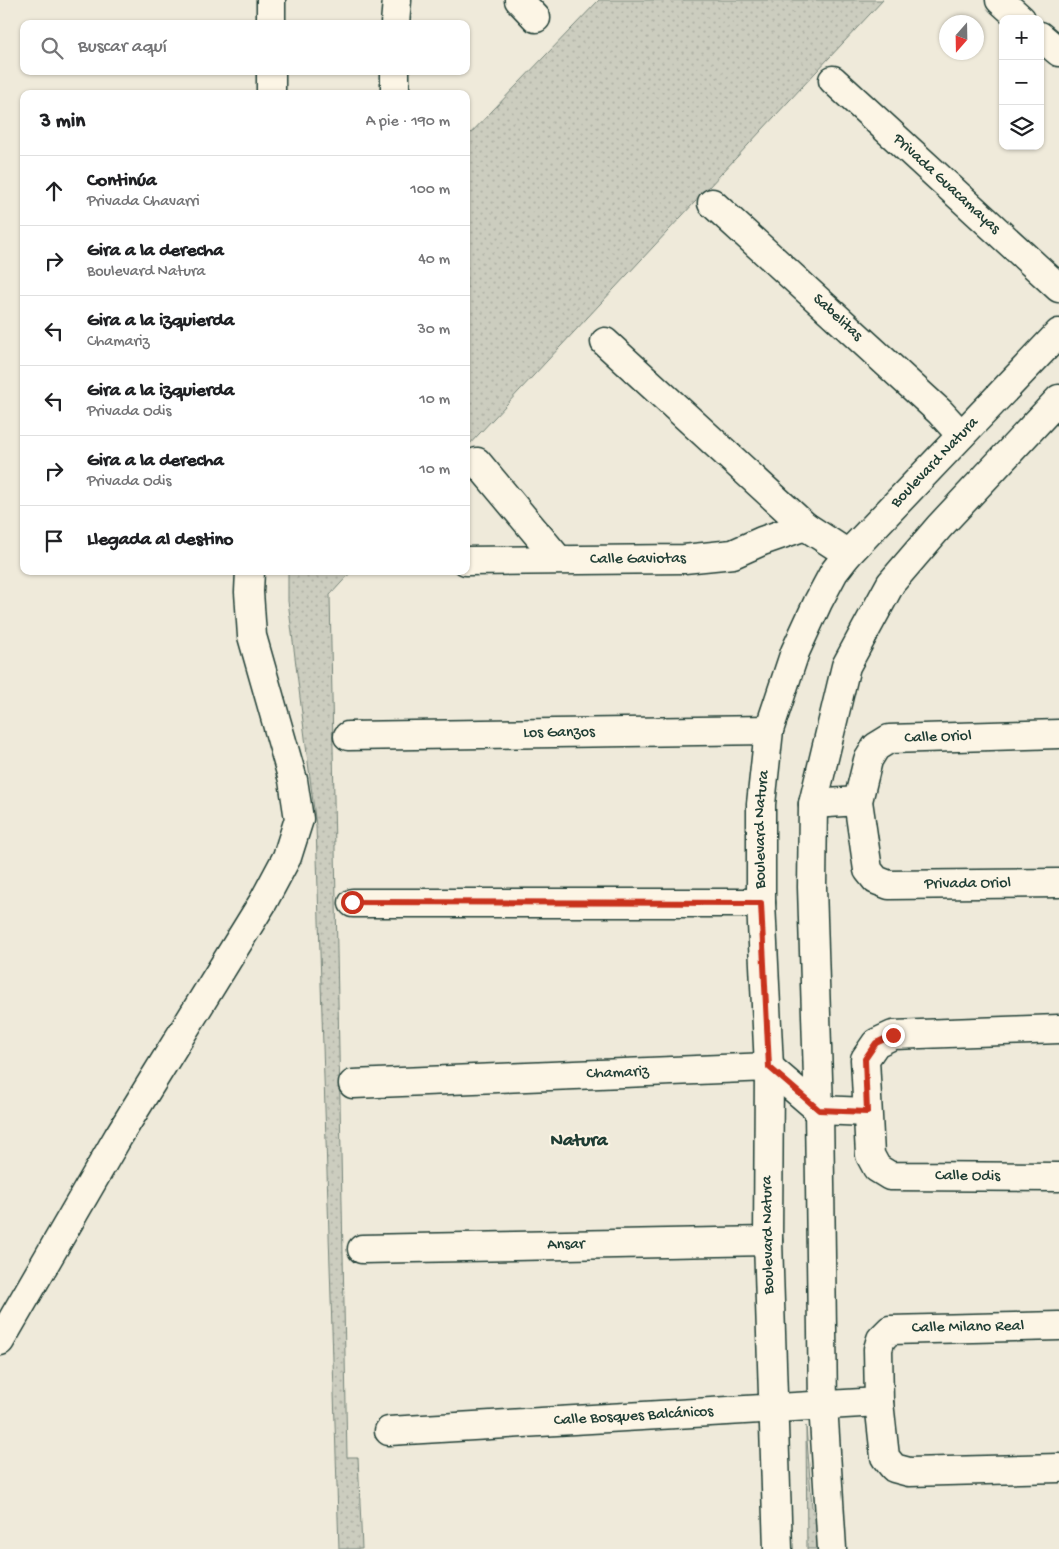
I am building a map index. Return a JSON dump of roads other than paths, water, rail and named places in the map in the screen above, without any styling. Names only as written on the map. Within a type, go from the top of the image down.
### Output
[{"type":"street","points":[[271,0],[271,20]]},
{"type":"street","points":[[395,20],[397,0]]},
{"type":"street","points":[[1000,0],[1017,15]]},
{"type":"street","points":[[1044,39],[1059,52]]},
{"type":"street","points":[[271,75],[271,90]]},
{"type":"street","points":[[395,75],[396,90]]},
{"type":"street","name":"Privada Guacamayas","points":[[833,80],[1059,288]]},
{"type":"street","name":"Sabelitas","points":[[712,204],[940,412],[961,435]]},
{"type":"street","name":"Boulevard Natura","points":[[778,1549],[768,1241],[769,1067],[761,903],[761,804],[769,730],[799,644],[830,580],[848,554],[1059,334]]},
{"type":"street","points":[[605,342],[805,526],[848,554]]},
{"type":"street","points":[[832,1549],[823,1404],[819,1110],[812,887],[813,804],[846,666],[891,583],[938,527],[1059,399]]},
{"type":"street","points":[[478,462],[558,559]]},
{"type":"street","name":"Calle Gaviotas","points":[[470,561],[684,559],[733,554],[762,541],[805,526]]},
{"type":"street","points":[[0,1341],[118,1137],[263,902],[287,857],[299,819],[293,780],[252,636],[250,575]]},
{"type":"street","name":"Los Ganzos","points":[[348,736],[769,730]]},
{"type":"street","name":"Calle Oriol","points":[[876,880],[868,870],[858,801],[868,760],[876,747],[889,739],[1059,734]]},
{"type":"street","points":[[813,804],[858,801]]},
{"type":"street","name":"Privada Oriol","points":[[876,880],[889,885],[1059,883]]},
{"type":"street","points":[[352,902],[761,903]]},
{"type":"street","points":[[769,1067],[819,1110],[867,1112],[865,1059],[876,1043],[893,1035],[1059,1029]]},
{"type":"street","name":"Chamariz","points":[[352,1084],[769,1067]]},
{"type":"street","name":"Calle Odis","points":[[867,1112],[870,1155],[877,1168],[890,1176],[1059,1177]]},
{"type":"street","name":"Ansar","points":[[362,1249],[768,1241]]},
{"type":"street","name":"Calle Milano Real","points":[[879,1402],[878,1349],[881,1338],[890,1330],[1059,1326]]},
{"type":"street","points":[[879,1402],[885,1457],[894,1468],[909,1472],[1059,1468]]},
{"type":"street","name":"Calle Bosques Balcánicos","points":[[389,1431],[879,1402]]},
{"type":"district","name":"Natura","points":[[579,1141]]}]
